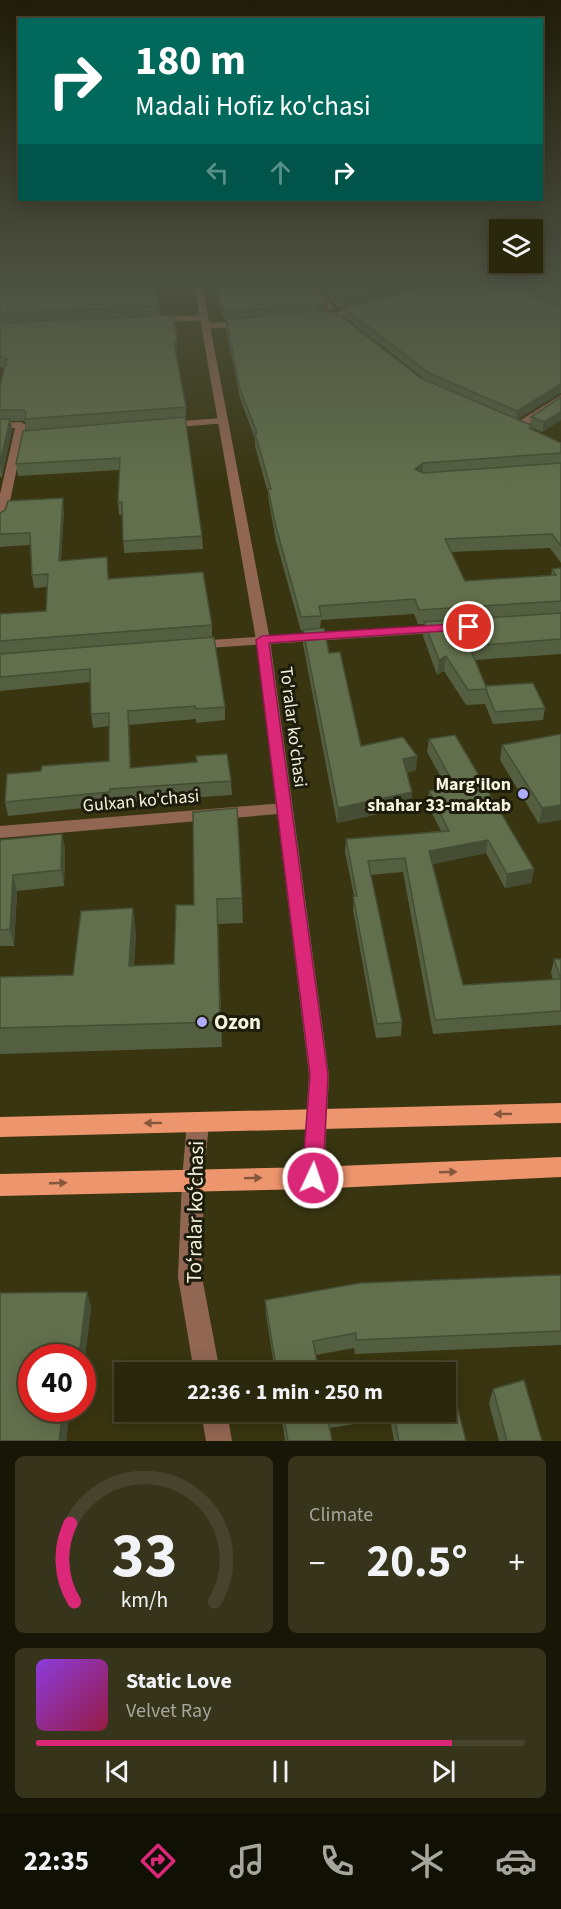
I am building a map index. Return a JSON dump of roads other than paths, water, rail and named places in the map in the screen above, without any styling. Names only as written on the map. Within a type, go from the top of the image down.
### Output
[{"type":"main road","points":[[0,1127],[561,1113]]},
{"type":"main road","points":[[0,1185],[313,1178],[561,1167]]},
{"type":"street","name":"To'ralar ko'chasi","points":[[210,351],[262,640],[319,1075],[313,1178]]},
{"type":"street","points":[[496,418],[521,429],[561,398]]},
{"type":"street","points":[[155,426],[223,421]]},
{"type":"street","points":[[0,426],[21,425],[24,437],[0,520]]},
{"type":"street","points":[[185,646],[454,628]]},
{"type":"street","name":"Gulxan ko'chasi","points":[[0,832],[284,809]]},
{"type":"street","name":"Toʻralar koʻchasi","points":[[198,1122],[193,1179],[190,1277],[205,1362]]},
{"type":"street","points":[[216,1422],[219,1441]]},
{"type":"place","name":"Marg'ilon shahar 33-maktab","points":[[523,794]]},
{"type":"place","name":"Ozon","points":[[202,1022]]}]
